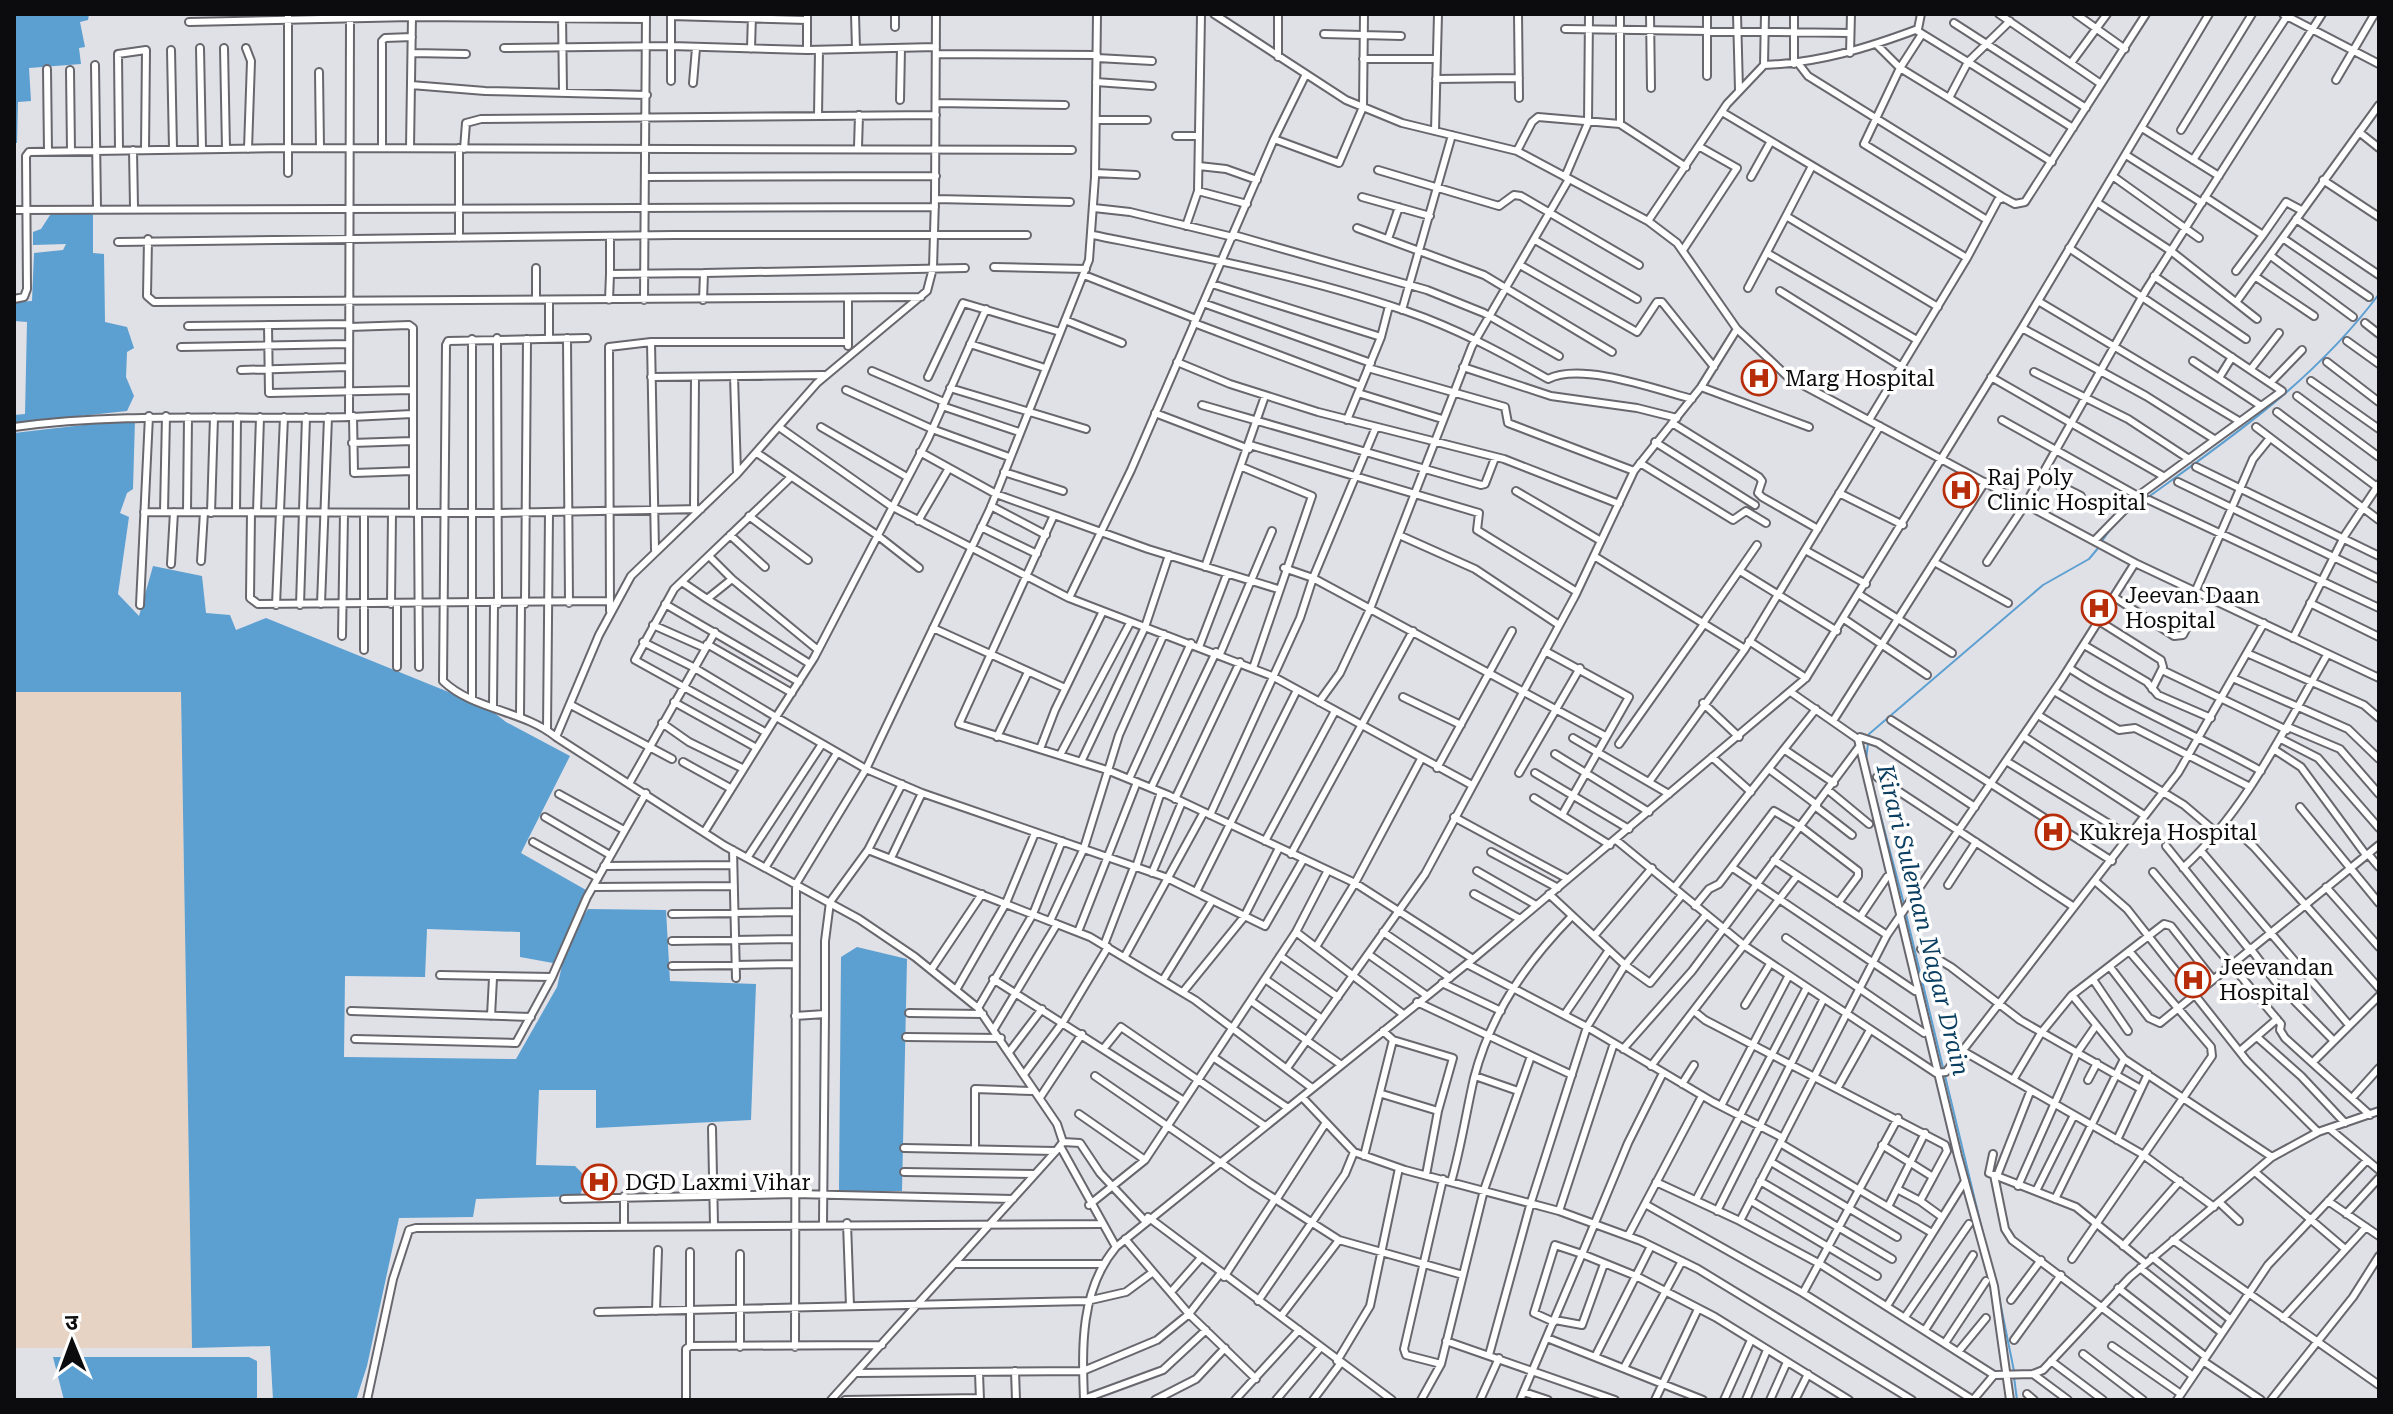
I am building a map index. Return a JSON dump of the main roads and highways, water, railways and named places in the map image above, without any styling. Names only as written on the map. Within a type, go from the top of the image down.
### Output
[{"type":"water","points":[[14,14],[89,14],[88,20],[80,22],[85,47],[79,48],[81,64],[29,68],[31,101],[18,102],[17,143],[14,143]]},
{"type":"water","points":[[52,212],[93,213],[93,253],[104,254],[105,322],[127,327],[134,348],[127,352],[126,377],[134,396],[127,411],[14,423],[14,415],[25,414],[27,322],[14,321],[14,302],[32,301],[34,253],[63,250],[66,244],[33,245],[33,232],[41,229]]},
{"type":"water","points":[[135,419],[133,489],[127,493],[120,513],[129,517],[118,594],[139,616],[153,566],[202,576],[206,613],[230,615],[236,630],[266,618],[488,708],[506,722],[570,756],[521,853],[586,890],[553,963],[520,957],[520,932],[427,929],[425,977],[345,976],[344,1057],[516,1059],[557,987],[568,940],[588,909],[666,910],[670,981],[756,984],[751,1120],[596,1128],[596,1090],[539,1090],[536,1165],[575,1166],[586,1177],[580,1196],[476,1199],[473,1217],[399,1218],[367,1366],[356,1400],[273,1400],[270,1346],[192,1348],[181,692],[14,692],[14,433]]},
{"type":"water","points":[[857,947],[907,959],[902,1191],[839,1191],[841,957]]},
{"type":"water","points":[[53,1357],[249,1357],[257,1361],[257,1400],[64,1400]]},
{"type":"waterway","name":"Kirari Suleman Nagar Drain","points":[[2125,514],[2261,414],[2323,359],[2379,294]]},
{"type":"waterway","name":"Kirari Suleman Nagar Drain","points":[[2102,541],[2112,527]]},
{"type":"waterway","name":"Kirari Suleman Nagar Drain","points":[[1866,761],[1869,734],[2043,585],[2089,559],[2099,547]]},
{"type":"waterway","name":"Kirari Suleman Nagar Drain","points":[[1872,783],[1904,904]]},
{"type":"waterway","name":"Kirari Suleman Nagar Drain","points":[[1905,910],[1986,1246]]},
{"type":"waterway","name":"Kirari Suleman Nagar Drain","points":[[1997,1287],[2014,1371]]},
{"type":"waterway","name":"Kirari Suleman Nagar Drain","points":[[2014,1377],[2017,1400]]},
{"type":"place","name":"Marg Hospital","points":[[1759,378]]},
{"type":"place","name":"Raj Poly Clinic Hospital","points":[[1961,490]]},
{"type":"place","name":"Jeevan Daan Hospital","points":[[2099,608]]},
{"type":"place","name":"Kukreja Hospital","points":[[2053,832]]},
{"type":"place","name":"Jeevandan Hospital","points":[[2193,980]]},
{"type":"place","name":"DGD Laxmi Vihar","points":[[599,1182]]}]
